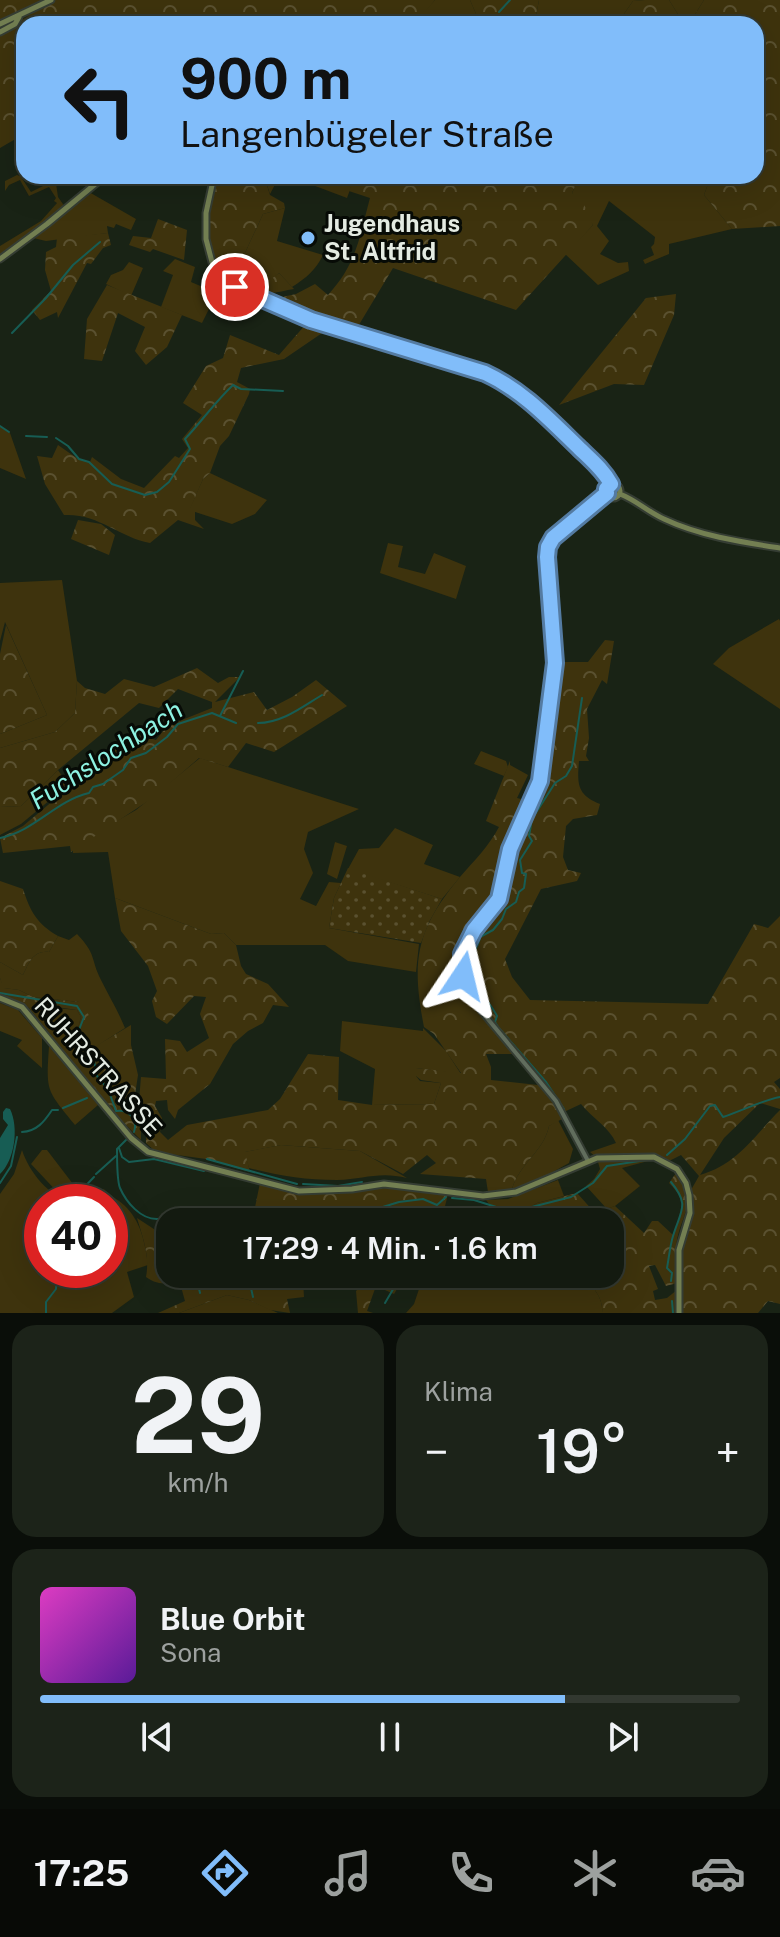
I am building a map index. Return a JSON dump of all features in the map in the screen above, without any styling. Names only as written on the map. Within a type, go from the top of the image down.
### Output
[{"type":"main road","points":[[19,16],[51,0]]},
{"type":"main road","points":[[0,259],[95,184]]},
{"type":"main road","points":[[213,184],[205,226],[208,251],[217,270],[235,287],[311,320],[485,373],[511,386],[595,463],[611,484],[620,486],[620,494]]},
{"type":"main road","points":[[611,484],[606,489],[607,493],[613,498],[620,494]]},
{"type":"main road","points":[[620,494],[655,515],[690,529],[780,548]]},
{"type":"main road","name":"RUHRSTRASSE","points":[[0,998],[22,1007],[131,1138],[148,1152],[299,1191],[384,1184],[483,1196],[516,1192],[588,1161],[627,1156],[654,1157],[682,1175],[690,1204],[679,1250],[679,1313]]},
{"type":"street","points":[[588,1161],[556,1101],[477,1006],[460,965],[466,943],[499,899],[510,849],[540,781],[555,663],[548,547],[553,538],[607,493]]},
{"type":"green space","points":[[0,0],[47,0],[0,21]]},
{"type":"green space","points":[[53,0],[435,0],[424,16],[28,16]]},
{"type":"green space","points":[[435,0],[470,0],[477,16],[423,16]]},
{"type":"green space","points":[[470,0],[539,0],[536,16],[477,16]]},
{"type":"green space","points":[[539,0],[645,0],[633,1],[623,16],[536,16]]},
{"type":"green space","points":[[669,0],[704,0],[694,16],[679,16]]},
{"type":"green space","points":[[669,0],[679,16],[623,16],[633,1]]},
{"type":"green space","points":[[704,0],[780,0],[780,226],[732,229],[704,195],[708,184],[764,184],[764,16],[694,16]]},
{"type":"green space","points":[[14,25],[16,139],[0,148],[0,33]]},
{"type":"green space","points":[[16,176],[16,182],[5,191],[5,181]]},
{"type":"green space","points":[[22,184],[31,192],[47,184],[56,184],[58,197],[65,207],[0,256],[0,246],[41,221],[57,203],[49,187],[29,196]]},
{"type":"green space","points":[[216,184],[267,184],[270,195],[284,203],[285,208],[263,214],[237,270],[251,279],[260,271],[270,280],[279,273],[294,289],[256,292],[244,288],[225,273],[217,262],[209,239]]},
{"type":"green space","points":[[267,184],[275,184],[270,194]]},
{"type":"green space","points":[[310,184],[352,184],[347,198]]},
{"type":"green space","points":[[352,184],[576,184],[572,193],[583,202],[593,225],[516,310],[393,268],[357,328],[314,317],[277,302],[278,298],[296,294],[315,284],[328,295],[338,283],[356,250],[370,198],[349,191]]},
{"type":"green space","points":[[576,184],[708,184],[704,195],[732,229],[669,244],[669,254],[645,264],[643,260],[654,255],[651,247],[655,237],[609,201],[597,226],[609,241],[600,254],[618,263],[628,262],[629,271],[598,285],[565,254],[593,225],[572,193]]},
{"type":"green space","points":[[89,192],[136,219],[131,230],[116,224],[114,228],[107,226],[108,233],[46,241],[33,238]]},
{"type":"green space","points":[[285,208],[277,241],[323,255],[310,273],[292,287],[279,273],[270,281],[251,279],[237,270],[263,214]]},
{"type":"green space","points":[[158,219],[187,230],[184,260],[153,249],[150,252],[129,245],[133,236],[151,238]]},
{"type":"green space","points":[[108,233],[111,245],[103,248],[91,264],[87,263],[58,318],[57,312],[40,320],[32,310],[51,291],[45,270],[46,252],[56,247],[57,238]]},
{"type":"green space","points":[[175,259],[195,267],[191,282],[217,293],[202,323],[161,307],[173,275],[163,271]]},
{"type":"green space","points":[[129,262],[143,268],[131,296],[106,284],[111,275],[123,270]]},
{"type":"green space","points":[[107,285],[182,315],[167,347],[146,365],[135,351],[145,327],[118,313],[102,361],[84,359],[87,319]]},
{"type":"green space","points":[[676,294],[674,315],[644,385],[614,384],[559,405],[646,298]]},
{"type":"green space","points":[[306,324],[328,329],[284,359],[241,368],[237,382],[250,389],[249,394],[190,509],[195,511],[195,520],[204,529],[178,520],[150,543],[98,521],[64,515],[45,484],[37,456],[52,458],[58,445],[78,459],[90,462],[92,457],[121,479],[144,488],[175,456],[179,458],[188,448],[182,439],[202,415],[183,403],[206,366],[223,358],[230,335],[279,355]]},
{"type":"green space","points":[[0,427],[10,433],[26,479],[0,468]]},
{"type":"green space","points":[[210,473],[267,500],[255,514],[232,524],[189,510],[203,479]]},
{"type":"green space","points":[[78,520],[101,524],[115,535],[109,555],[71,539]]},
{"type":"green space","points":[[388,543],[403,546],[398,567],[425,574],[434,553],[466,566],[456,599],[380,573]]},
{"type":"green space","points":[[62,580],[77,681],[75,713],[55,732],[0,748],[0,734],[47,715],[5,622],[0,641],[0,583]]},
{"type":"green space","points":[[779,619],[780,709],[713,664],[729,648]]},
{"type":"green space","points":[[6,625],[47,715],[0,734],[0,654]]},
{"type":"green space","points":[[605,640],[614,641],[607,684],[602,680],[587,709],[589,738],[586,756],[589,761],[579,761],[580,788],[587,797],[600,804],[597,815],[573,819],[566,826],[563,857],[568,870],[581,873],[577,881],[541,889],[505,959],[512,977],[530,1000],[708,1004],[754,924],[768,928],[780,916],[780,1078],[774,1082],[780,1089],[780,1109],[760,1103],[724,1138],[700,1175],[735,1156],[780,1110],[780,1304],[768,1301],[758,1313],[682,1313],[682,1251],[693,1212],[691,1190],[699,1176],[681,1155],[669,1161],[644,1154],[596,1157],[590,1152],[616,1143],[581,1104],[566,1111],[562,1119],[549,1126],[542,1143],[520,1172],[512,1189],[488,1192],[486,1179],[420,1174],[436,1163],[427,1155],[403,1174],[360,1151],[281,1145],[245,1152],[250,1172],[206,1159],[156,1152],[146,1143],[146,1124],[139,1101],[141,1077],[166,1079],[165,1039],[180,1041],[187,1052],[209,1038],[200,1014],[206,997],[194,996],[167,1024],[156,1017],[152,1001],[157,991],[148,966],[121,931],[115,898],[211,934],[224,933],[236,945],[246,974],[268,984],[289,1007],[273,1005],[263,1023],[233,1044],[210,1084],[178,1110],[175,1119],[168,1110],[167,1100],[156,1101],[155,1106],[162,1118],[160,1132],[168,1140],[187,1125],[268,1110],[280,1099],[308,1054],[339,1057],[338,1100],[372,1105],[434,1104],[441,1083],[421,1080],[416,1076],[416,1068],[461,1073],[434,1034],[424,1027],[418,964],[426,930],[445,896],[499,827],[486,821],[510,761],[510,765],[528,775],[517,798],[532,802],[548,749],[556,662],[588,662]],"holes":[[[486,1054],[515,1054],[538,1085],[491,1080],[491,1067]]]},
{"type":"green space","points":[[197,668],[218,683],[229,677],[240,677],[215,702],[254,692],[267,710],[316,680],[347,706],[274,752],[246,743],[228,767],[199,758],[154,797],[71,852],[70,846],[3,853],[0,838],[23,826],[110,753],[110,747],[133,733],[156,740],[167,726],[212,708],[212,702],[178,689],[159,708],[139,703],[58,770],[21,806],[0,807],[0,748],[55,732],[75,713],[77,681],[85,688],[105,694],[124,679],[154,687]]},
{"type":"green space","points":[[481,751],[506,761],[508,767],[504,776],[474,764]]},
{"type":"green space","points":[[200,758],[359,809],[308,832],[304,849],[313,873],[300,899],[316,906],[329,882],[341,883],[334,898],[329,928],[419,944],[416,972],[348,961],[325,945],[236,945],[224,933],[211,934],[115,898],[108,852],[73,853],[73,846],[136,810]]},
{"type":"green space","points":[[58,770],[68,785],[21,824],[0,835],[0,807],[21,806]]},
{"type":"green space","points":[[395,828],[433,845],[424,864],[460,877],[442,899],[348,869],[359,849],[379,848]]},
{"type":"green space","points":[[335,842],[347,846],[337,879],[327,874]]},
{"type":"green space","points":[[348,868],[442,899],[421,943],[329,928],[334,898]]},
{"type":"green space","points":[[0,881],[23,889],[35,916],[58,936],[49,952],[32,958],[23,975],[0,962]]},
{"type":"green space","points":[[77,934],[90,952],[125,1028],[86,1053],[79,1002],[33,997],[19,990],[3,988],[0,978],[0,962],[23,975],[32,958],[49,952],[58,936],[69,940]]},
{"type":"green space","points":[[0,978],[4,988],[19,990],[33,997],[79,1002],[85,1006],[89,1016],[83,1034],[86,1052],[131,1025],[131,1045],[138,1075],[134,1101],[141,1124],[141,1140],[113,1112],[72,1061],[77,1058],[78,1049],[71,1036],[78,1028],[81,1017],[77,1010],[50,1006],[29,1008],[0,995]]},
{"type":"green space","points":[[0,1003],[18,1010],[42,1038],[42,1068],[17,1046],[22,1040],[0,1031]]},
{"type":"green space","points":[[29,1008],[77,1010],[81,1017],[73,1033],[78,1049],[77,1058],[72,1061]]},
{"type":"green space","points":[[342,1021],[423,1031],[423,1028],[446,1051],[461,1074],[416,1068],[420,1081],[441,1083],[434,1104],[372,1105],[375,1069],[340,1051]]},
{"type":"green space","points":[[49,1046],[98,1105],[75,1125],[50,1089]]},
{"type":"green space","points":[[558,1120],[573,1149],[569,1163],[542,1178],[512,1189],[520,1172],[542,1143],[549,1126]]},
{"type":"green space","points":[[281,1145],[360,1151],[407,1178],[380,1175],[314,1179],[249,1168],[244,1152]]},
{"type":"green space","points":[[22,1150],[43,1184],[24,1184],[24,1288],[128,1288],[128,1276],[134,1297],[112,1313],[0,1313],[0,1194],[14,1174]]},
{"type":"green space","points":[[42,1150],[47,1150],[73,1184],[50,1184],[31,1164]]},
{"type":"green space","points":[[652,1160],[622,1168],[640,1186],[610,1208],[606,1208],[586,1186],[600,1169],[598,1162]]},
{"type":"green space","points":[[676,1173],[687,1205],[676,1249],[677,1283],[666,1286],[655,1265],[649,1266],[658,1289],[653,1291],[655,1300],[667,1298],[677,1290],[676,1313],[602,1313],[594,1288],[624,1288],[624,1214],[644,1233],[652,1221],[658,1221],[673,1235],[682,1208],[679,1196],[669,1183]]},
{"type":"green space","points":[[558,1180],[564,1196],[529,1208],[492,1208],[486,1200],[508,1199]]},
{"type":"green space","points":[[260,1183],[296,1193],[394,1187],[448,1194],[445,1206],[440,1208],[255,1208]]},
{"type":"green space","points":[[577,1193],[590,1208],[529,1208],[537,1203]]},
{"type":"green space","points":[[128,1210],[144,1240],[148,1265],[128,1272]]},
{"type":"green space","points":[[137,1218],[156,1230],[156,1282],[146,1277],[144,1240]]},
{"type":"green space","points":[[181,1288],[303,1288],[304,1297],[287,1299],[290,1313],[270,1310],[249,1300],[227,1295],[179,1313],[158,1313],[185,1301]]},
{"type":"green space","points":[[359,1288],[375,1288],[367,1311],[373,1313],[358,1313],[356,1291]]},
{"type":"green space","points":[[380,1288],[398,1288],[394,1294]]},
{"type":"green space","points":[[419,1288],[594,1288],[602,1313],[406,1313],[414,1304]]},
{"type":"green space","points":[[456,1288],[487,1288],[477,1302]]},
{"type":"green space","points":[[227,1295],[249,1300],[278,1313],[179,1313]]},
{"type":"water","points":[[6,1108],[13,1116],[14,1143],[9,1160],[0,1174],[0,1138],[8,1125],[3,1119]]},
{"type":"waterway","points":[[499,12],[510,0]]},
{"type":"waterway","points":[[12,333],[73,265],[100,242]]},
{"type":"waterway","points":[[56,438],[79,459],[89,462],[112,484],[145,495],[157,492],[169,482],[190,449],[185,439],[233,385],[241,389],[283,391]]},
{"type":"waterway","points":[[0,426],[9,432]]},
{"type":"waterway","points":[[26,436],[47,437]]},
{"type":"waterway","points":[[220,716],[243,671]]},
{"type":"waterway","name":"Fuchslochbach","points":[[258,723],[284,717],[322,695]]},
{"type":"waterway","points":[[564,1109],[546,1082],[498,1027],[495,1022],[497,1016],[475,982],[471,967],[480,937],[493,930],[524,888],[526,874],[522,873],[520,860],[532,841],[529,836],[532,819],[555,783],[566,776],[572,766],[582,698]]},
{"type":"waterway","name":"Fuchslochbach","points":[[0,838],[24,829],[66,802],[89,793],[93,787],[123,770],[131,758],[146,753],[167,737],[178,724],[212,713],[236,723]]},
{"type":"waterway","points":[[0,993],[77,1006],[84,1017],[75,1040],[81,1047],[81,1056],[93,1056],[97,1076],[108,1089],[116,1111],[131,1116],[135,1123],[134,1132]]},
{"type":"waterway","points":[[667,1155],[685,1139],[710,1106],[715,1105],[723,1117],[780,1097]]},
{"type":"waterway","points":[[63,1108],[87,1098]]},
{"type":"waterway","points":[[22,1132],[36,1128],[52,1110],[58,1110]]},
{"type":"waterway","points":[[0,1183],[11,1166],[17,1137]]},
{"type":"waterway","points":[[126,1140],[117,1149],[120,1188],[140,1213],[156,1219]]},
{"type":"waterway","points":[[119,1148],[122,1157],[129,1162],[154,1159],[204,1171]]},
{"type":"waterway","points":[[96,1174],[116,1156]]},
{"type":"waterway","points":[[207,1159],[297,1184]]},
{"type":"waterway","points":[[452,1198],[474,1200],[512,1212],[571,1197],[593,1183],[607,1166],[646,1160]]},
{"type":"waterway","points":[[87,1184],[94,1177]]},
{"type":"waterway","points":[[303,1184],[338,1186],[362,1182]]},
{"type":"waterway","points":[[671,1182],[680,1196],[682,1208],[667,1268],[672,1273],[671,1281]]},
{"type":"waterway","points":[[380,1208],[423,1199],[437,1205],[446,1197]]},
{"type":"waterway","points":[[46,1313],[46,1302],[56,1288]]},
{"type":"waterway","points":[[199,1288],[200,1293]]},
{"type":"waterway","points":[[251,1288],[253,1297]]},
{"type":"waterway","points":[[385,1303],[394,1288]]},
{"type":"waterway","points":[[672,1301],[673,1313]]},
{"type":"place","name":"Jugendhaus St. Altfrid","points":[[308,238]]},
{"type":"route","points":[[235,287],[311,320],[485,373],[511,386],[595,463],[611,484],[606,489],[607,493],[553,538],[548,547],[555,663],[540,781],[510,849],[499,899],[466,943],[460,965],[463,976]]}]
